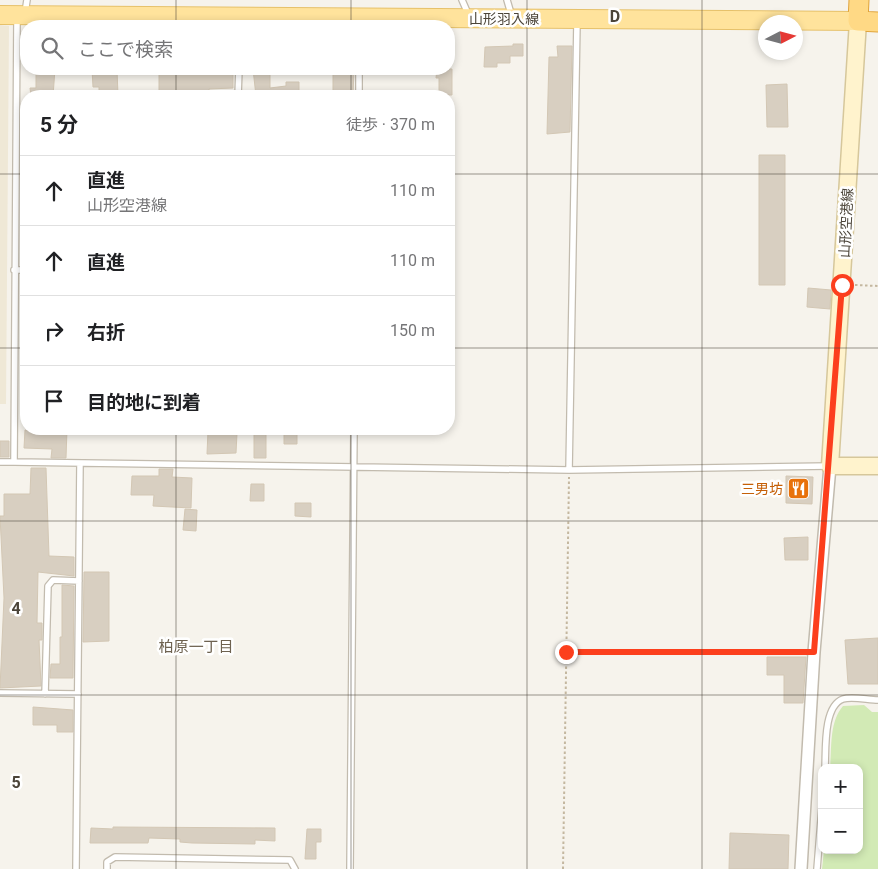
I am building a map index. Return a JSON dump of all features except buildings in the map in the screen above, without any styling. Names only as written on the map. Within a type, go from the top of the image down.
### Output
[{"type":"highway","points":[[859,0],[858,21],[878,22]]},
{"type":"main road","name":"山形羽入線","points":[[17,11],[217,20]]},
{"type":"main road","name":"山形羽入線","points":[[433,20],[706,18],[858,21]]},
{"type":"main road","name":"山形空港線","points":[[830,466],[858,21]]},
{"type":"main road","points":[[830,466],[878,466]]},
{"type":"street","points":[[801,869],[814,652],[830,466]]},
{"type":"lane","points":[[462,0],[470,19]]},
{"type":"lane","points":[[507,0],[513,19]]},
{"type":"lane","points":[[14,462],[17,11]]},
{"type":"lane","points":[[569,470],[577,20]]},
{"type":"lane","points":[[238,90],[239,75]]},
{"type":"lane","points":[[358,90],[359,75]]},
{"type":"lane","points":[[14,270],[20,270]]},
{"type":"lane","points":[[350,869],[354,435]]},
{"type":"lane","points":[[0,462],[569,470],[830,466]]},
{"type":"lane","points":[[76,869],[80,463]]},
{"type":"lane","points":[[46,694],[48,586],[53,580],[79,581]]},
{"type":"lane","points":[[0,693],[78,694]]},
{"type":"lane","points":[[824,764],[828,722],[833,706],[843,699],[878,700]]},
{"type":"lane","points":[[817,869],[822,809]]},
{"type":"lane","points":[[107,869],[107,862],[115,857],[290,860],[295,869]]},
{"type":"path","points":[[842,285],[878,286]]},
{"type":"path","points":[[563,869],[569,470]]},
{"type":"path","points":[[566,652],[814,652]]},
{"type":"shaded area","points":[[0,25],[9,26],[6,404],[0,404]]},
{"type":"green space","points":[[864,705],[872,712],[878,712],[878,869],[822,869],[824,854],[863,854],[863,764],[830,764],[833,727],[843,706]]},
{"type":"place","name":"三男坊","points":[[799,489]]},
{"type":"district","name":"柏原一丁目","points":[[196,647]]},
{"type":"route","points":[[566,652],[814,652],[830,466],[842,285]]}]
